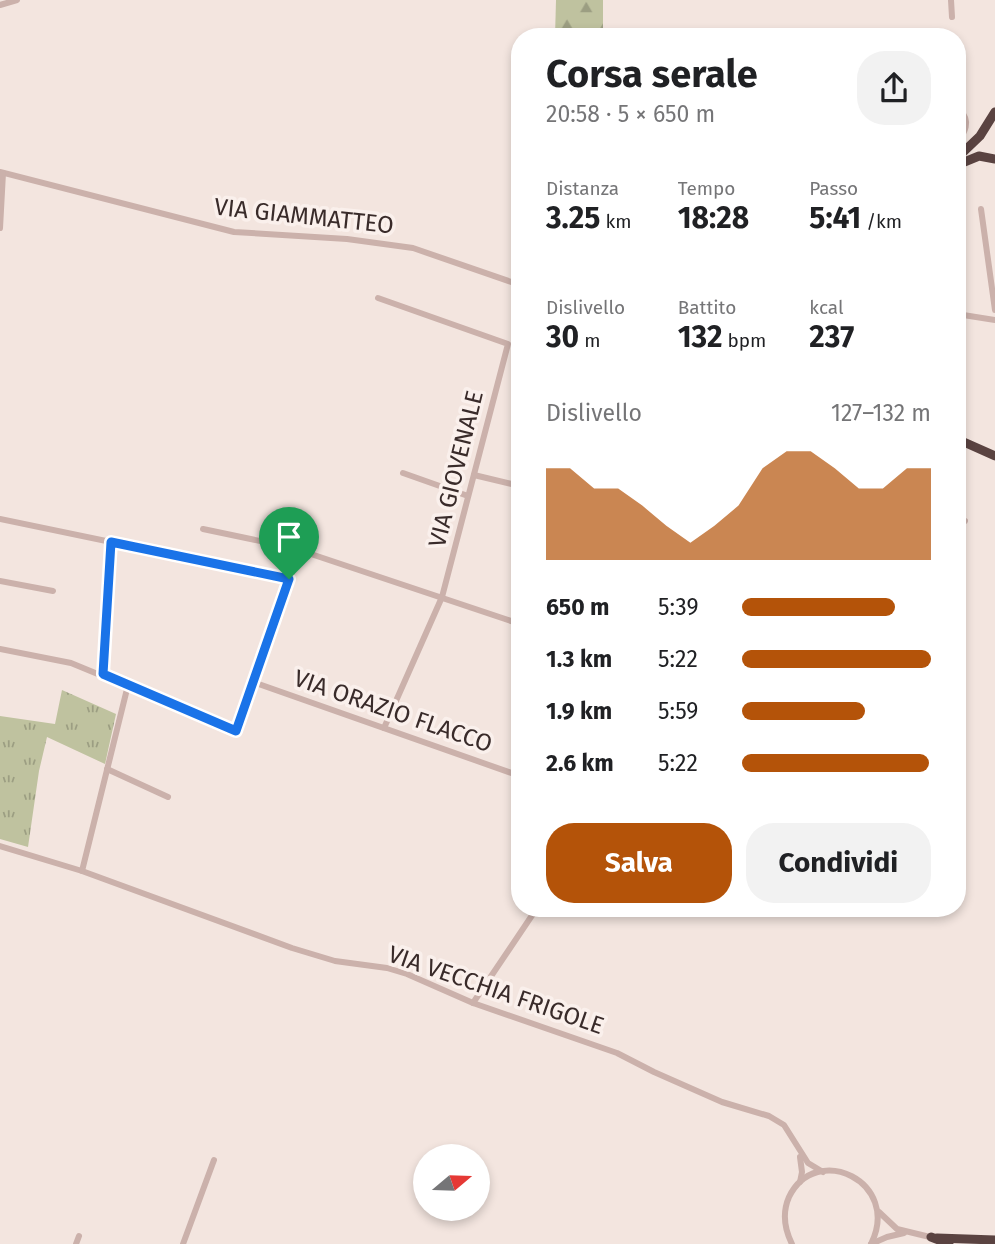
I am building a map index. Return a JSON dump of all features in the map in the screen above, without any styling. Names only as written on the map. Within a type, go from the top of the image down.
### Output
[{"type":"highway","points":[[966,149],[980,136],[995,112]]},
{"type":"highway","points":[[966,161],[979,156],[995,159]]},
{"type":"highway","points":[[966,443],[993,455]]},
{"type":"highway","points":[[934,1238],[995,1240]]},
{"type":"highway","points":[[934,1238],[949,1244]]},
{"type":"street","points":[[0,5],[17,0]]},
{"type":"street","points":[[951,0],[952,17]]},
{"type":"street","points":[[0,228],[2,172]]},
{"type":"street","name":"VIA GIAMMATTEO","points":[[2,172],[234,232],[347,239],[414,248],[511,282]]},
{"type":"street","points":[[981,209],[995,310]]},
{"type":"street","name":"VIA GIOVENALE","points":[[378,298],[508,344],[442,597],[384,728]]},
{"type":"street","points":[[966,315],[995,320]]},
{"type":"street","points":[[403,473],[468,496]]},
{"type":"street","points":[[474,475],[511,484]]},
{"type":"street","points":[[0,519],[289,579]]},
{"type":"street","points":[[203,529],[307,552],[511,621]]},
{"type":"street","points":[[103,674],[111,542]]},
{"type":"street","points":[[0,649],[71,663],[103,674],[236,731],[289,579],[295,566],[307,552]]},
{"type":"street","points":[[0,581],[53,592]]},
{"type":"street","name":"VIA ORAZIO FLACCO","points":[[253,682],[511,773]]},
{"type":"street","points":[[82,871],[128,685]]},
{"type":"street","points":[[107,769],[168,797]]},
{"type":"street","name":"VIA VECCHIA FRIGOLE","points":[[0,846],[82,871],[292,948],[335,961],[387,968],[407,974],[473,1003],[617,1052],[654,1072],[722,1102],[769,1116],[784,1125],[808,1163],[823,1172],[848,1174],[859,1180],[874,1199],[878,1211],[878,1222],[871,1244]]},
{"type":"street","points":[[473,1003],[531,917]]},
{"type":"street","points":[[799,1152],[802,1172],[800,1182]]},
{"type":"street","points":[[183,1244],[214,1160]]},
{"type":"street","points":[[792,1244],[786,1234],[784,1220],[791,1193],[800,1182],[823,1172]]},
{"type":"street","name":"VIA VECCHIA FRIGOLE","points":[[878,1211],[897,1229],[974,1244]]},
{"type":"street","name":"VIA VECCHIA FRIGOLE","points":[[871,1244],[895,1234],[913,1234]]},
{"type":"street","points":[[76,1244],[79,1236]]},
{"type":"green space","points":[[556,0],[603,0],[603,28],[555,28]]},
{"type":"green space","points":[[62,690],[116,714],[105,764],[47,737],[28,847],[0,839],[0,716],[55,724]]},
{"type":"route","points":[[111,542],[289,579],[236,731],[103,674],[111,542]]}]
